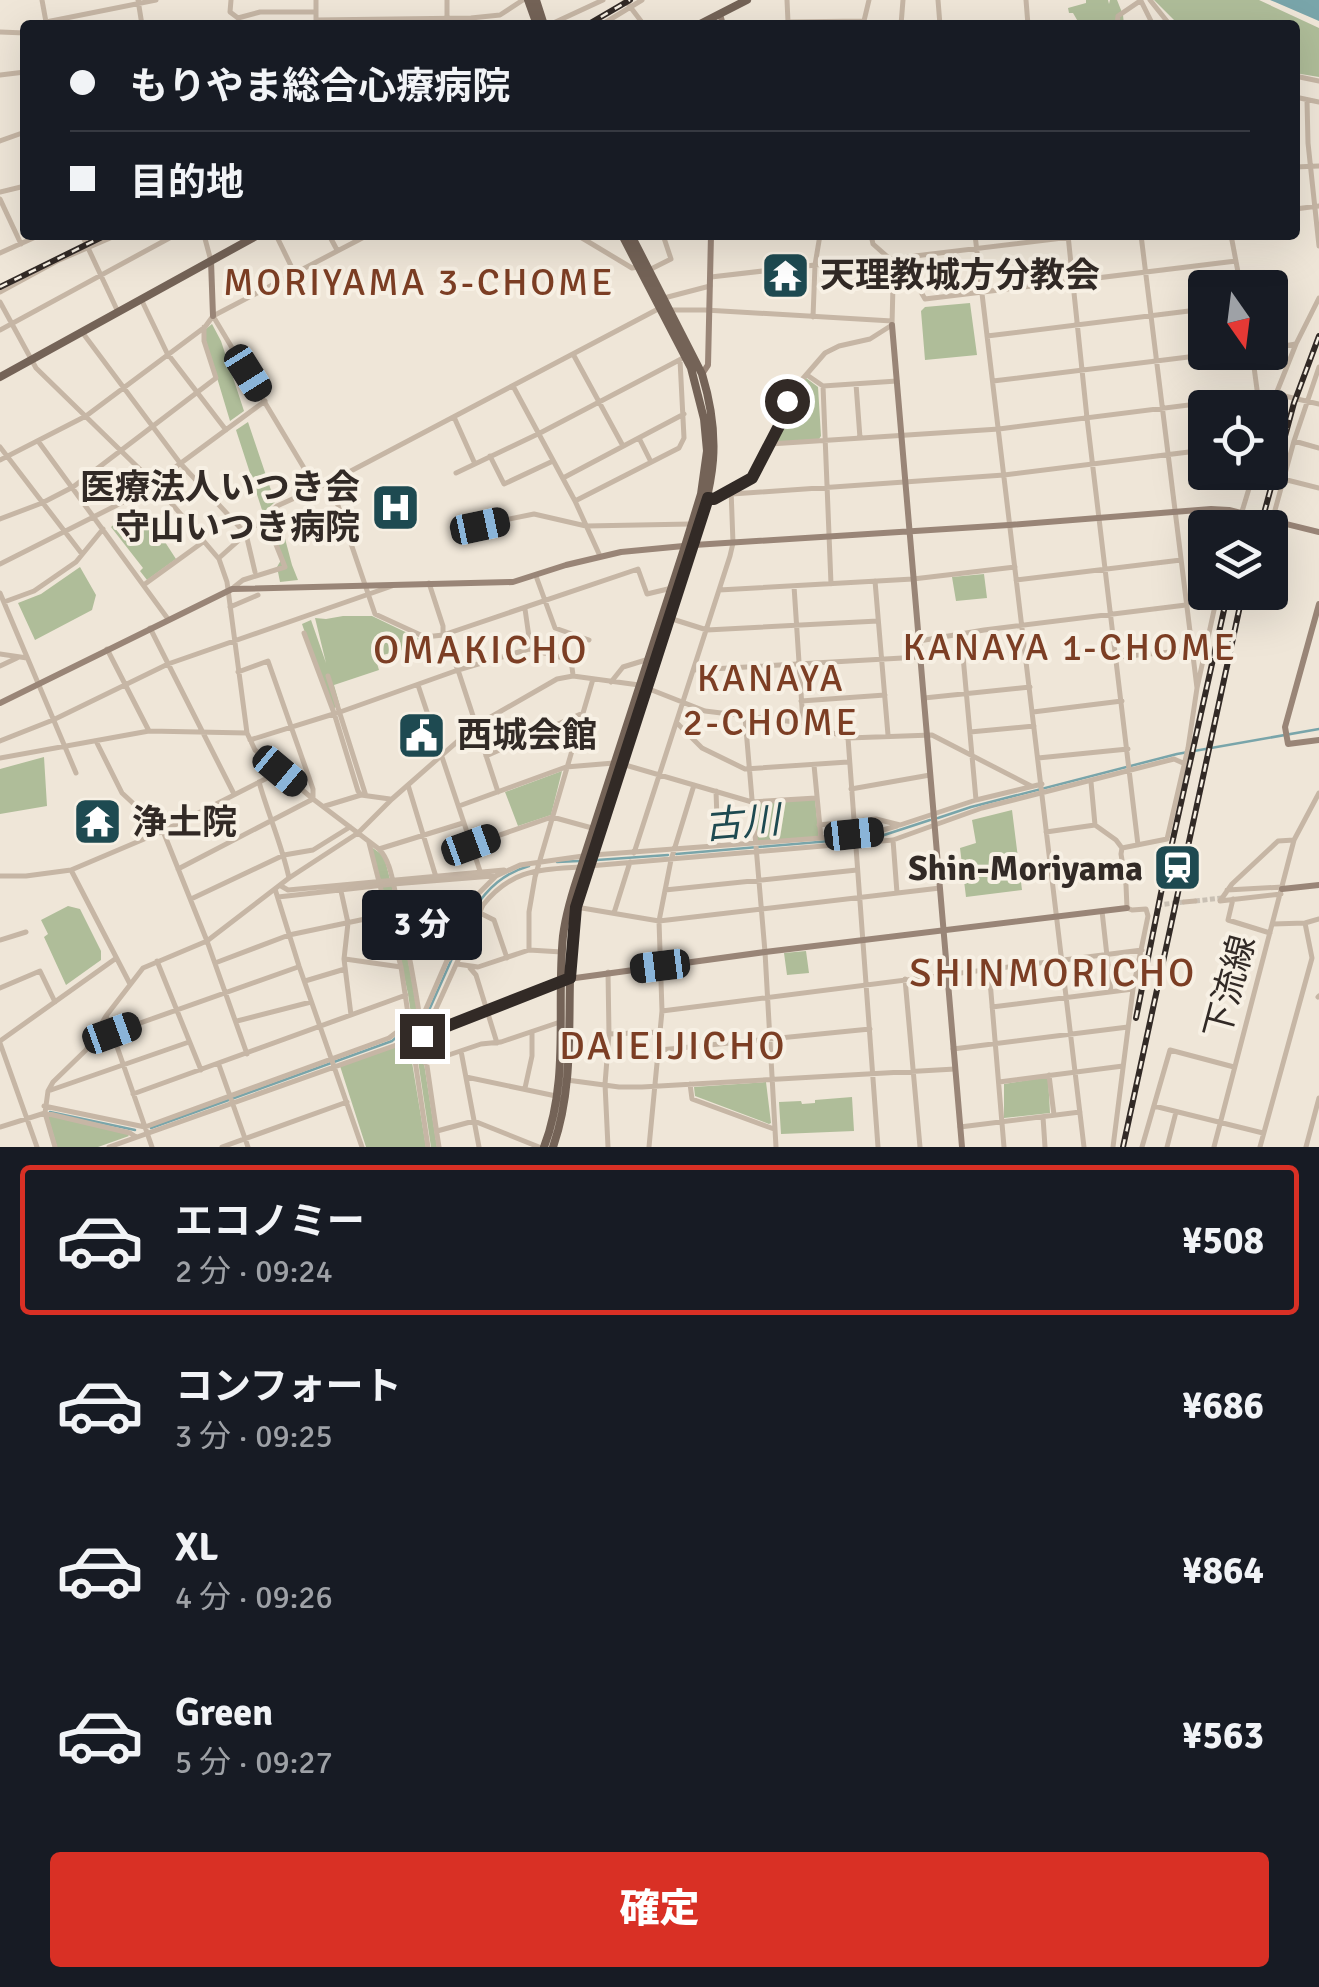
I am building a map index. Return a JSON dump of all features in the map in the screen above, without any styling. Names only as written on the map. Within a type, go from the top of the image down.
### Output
[{"type":"main road","points":[[708,20],[747,0]]},
{"type":"main road","points":[[0,377],[249,240]]},
{"type":"main road","points":[[552,1147],[567,1080],[562,952],[566,920],[669,618],[690,545],[691,524],[705,471],[706,435],[694,377],[624,240]]},
{"type":"main road","points":[[634,240],[702,374],[714,432],[714,470],[708,498],[672,588],[643,686]]},
{"type":"main road","points":[[588,856],[618,764]]},
{"type":"main road","points":[[541,1147],[558,1096],[560,1022],[584,866]]},
{"type":"street","points":[[63,20],[156,0]]},
{"type":"street","points":[[223,20],[230,12],[231,0]]},
{"type":"street","points":[[316,0],[316,19]]},
{"type":"street","points":[[462,20],[500,15],[529,0]]},
{"type":"street","points":[[558,20],[603,0]]},
{"type":"street","points":[[625,0],[640,20]]},
{"type":"street","points":[[610,20],[642,0]]},
{"type":"street","points":[[1118,20],[1140,0]]},
{"type":"street","points":[[1150,0],[1166,20]]},
{"type":"street","points":[[230,12],[238,18],[270,11],[316,19],[360,20]]},
{"type":"street","points":[[720,14],[722,20]]},
{"type":"street","points":[[1300,98],[1319,102]]},
{"type":"street","points":[[1307,100],[1319,246]]},
{"type":"street","points":[[1300,167],[1319,166]]},
{"type":"street","points":[[0,200],[22,244]]},
{"type":"street","points":[[0,254],[30,240]]},
{"type":"street","points":[[84,240],[118,312]]},
{"type":"street","points":[[0,292],[105,240]]},
{"type":"street","points":[[0,330],[166,240]]},
{"type":"street","points":[[206,240],[212,261],[212,316],[316,488]]},
{"type":"street","points":[[278,240],[294,272]]},
{"type":"street","points":[[332,240],[337,250]]},
{"type":"street","points":[[0,460],[86,416],[204,328],[212,316],[358,240]]},
{"type":"street","points":[[585,240],[632,268],[638,267]]},
{"type":"street","points":[[649,270],[671,259],[665,240]]},
{"type":"street","points":[[702,374],[708,365],[711,240]]},
{"type":"street","points":[[813,317],[819,240]]},
{"type":"street","points":[[872,240],[890,259],[893,284],[892,323],[962,1147]]},
{"type":"street","points":[[975,240],[1084,1147]]},
{"type":"street","points":[[664,298],[711,282],[815,264],[1040,240]]},
{"type":"street","points":[[1068,240],[1138,845]]},
{"type":"street","points":[[1142,240],[1197,688]]},
{"type":"street","points":[[1232,240],[1238,270]]},
{"type":"street","points":[[893,284],[914,280],[925,299],[1236,262]]},
{"type":"street","points":[[1278,390],[1319,298]]},
{"type":"street","points":[[141,299],[168,354],[226,430]]},
{"type":"street","points":[[0,302],[36,368],[154,483],[219,559],[230,589],[238,672],[248,736],[255,750],[385,855],[422,1023],[439,1147]]},
{"type":"street","points":[[219,559],[277,506],[330,482],[659,308],[892,323]]},
{"type":"street","points":[[987,336],[1188,311]]},
{"type":"street","points":[[708,498],[732,492],[752,478],[779,426],[787,401],[825,354],[838,346],[870,339],[892,323]]},
{"type":"street","points":[[0,519],[73,487],[216,378],[204,342],[204,328]]},
{"type":"street","points":[[82,332],[180,463],[246,534],[255,572]]},
{"type":"street","points":[[1288,345],[1296,344]]},
{"type":"street","points":[[573,354],[623,446]]},
{"type":"street","points":[[456,473],[682,358],[684,438],[679,448],[574,501]]},
{"type":"street","points":[[993,381],[1188,358]]},
{"type":"street","points":[[1288,463],[1319,366]]},
{"type":"street","points":[[807,375],[822,386],[897,380]]},
{"type":"street","points":[[856,384],[860,438]]},
{"type":"street","points":[[513,386],[600,556]]},
{"type":"street","points":[[822,386],[830,584]]},
{"type":"street","points":[[1288,397],[1319,404]]},
{"type":"street","points":[[0,564],[139,494],[265,401]]},
{"type":"street","points":[[770,444],[999,429],[1188,405]]},
{"type":"street","points":[[563,478],[684,414]]},
{"type":"street","points":[[454,417],[475,464]]},
{"type":"street","points":[[638,438],[650,462]]},
{"type":"street","points":[[38,440],[168,619]]},
{"type":"street","points":[[1294,440],[1319,448]]},
{"type":"street","points":[[0,446],[82,554]]},
{"type":"street","points":[[732,492],[1004,476],[1188,452]]},
{"type":"street","points":[[490,456],[504,484],[553,460]]},
{"type":"street","points":[[1288,480],[1319,488]]},
{"type":"street","points":[[330,482],[375,614],[425,637],[443,635],[638,570],[647,594],[672,588]]},
{"type":"street","points":[[634,853],[733,543],[732,492]]},
{"type":"street","points":[[230,589],[368,590],[400,584],[513,582],[600,556],[690,545],[1188,511]]},
{"type":"street","points":[[480,526],[534,514],[586,526],[691,524]]},
{"type":"street","points":[[0,703],[243,580],[285,567],[265,517]]},
{"type":"street","points":[[1288,525],[1319,532]]},
{"type":"street","points":[[3,602],[34,591],[76,562],[103,529]]},
{"type":"street","points":[[144,585],[204,542]]},
{"type":"street","points":[[1016,580],[1180,560]]},
{"type":"street","points":[[720,590],[914,579],[1015,568]]},
{"type":"street","points":[[536,576],[555,628],[588,640]]},
{"type":"street","points":[[875,581],[888,735]]},
{"type":"street","points":[[429,583],[443,635],[498,792]]},
{"type":"street","points":[[794,586],[802,723]]},
{"type":"street","points":[[0,740],[53,720],[168,664],[312,614],[368,590]]},
{"type":"street","points":[[0,593],[76,772]]},
{"type":"street","points":[[230,607],[258,595]]},
{"type":"street","points":[[1319,604],[1285,727],[1288,744],[1319,740]]},
{"type":"street","points":[[919,641],[1186,605]]},
{"type":"street","points":[[525,608],[532,642],[529,649]]},
{"type":"street","points":[[1122,848],[1168,839],[1214,610]]},
{"type":"street","points":[[669,618],[707,630],[878,621]]},
{"type":"street","points":[[150,628],[234,794]]},
{"type":"street","points":[[304,633],[337,712]]},
{"type":"street","points":[[961,634],[976,800]]},
{"type":"street","points":[[107,649],[149,732]]},
{"type":"street","points":[[0,758],[149,732],[248,736],[292,726],[529,649],[570,660],[573,676]]},
{"type":"street","points":[[1116,657],[1192,650]]},
{"type":"street","points":[[0,654],[24,657]]},
{"type":"street","points":[[694,670],[920,656]]},
{"type":"street","points":[[0,666],[24,657]]},
{"type":"street","points":[[611,682],[623,667],[649,659]]},
{"type":"street","points":[[238,672],[268,660],[313,789],[313,799]]},
{"type":"street","points":[[328,676],[358,792],[363,796]]},
{"type":"street","points":[[55,1147],[45,1109],[48,1091],[86,1050],[143,968],[208,941],[289,878],[358,833],[475,726],[557,680],[573,676],[643,686],[705,711],[802,723],[848,738],[936,737],[1031,786]]},
{"type":"street","points":[[529,950],[529,912],[537,870],[593,679]]},
{"type":"street","points":[[418,685],[480,872]]},
{"type":"street","points":[[924,698],[1030,688]]},
{"type":"street","points":[[801,701],[885,695]]},
{"type":"street","points":[[1033,712],[1122,701]]},
{"type":"street","points":[[486,756],[583,713]]},
{"type":"street","points":[[746,717],[776,1147]]},
{"type":"street","points":[[677,723],[702,748],[749,770],[849,762]]},
{"type":"street","points":[[970,732],[1034,726]]},
{"type":"street","points":[[848,738],[878,1147]]},
{"type":"street","points":[[96,742],[122,793],[163,831],[248,1054]]},
{"type":"street","points":[[1038,758],[1128,748]]},
{"type":"street","points":[[333,1063],[388,1038],[425,1010],[473,912],[510,879],[537,870],[672,860],[880,832],[1184,760]]},
{"type":"street","points":[[458,806],[566,768],[618,764],[752,802],[816,798]]},
{"type":"street","points":[[814,764],[821,838]]},
{"type":"street","points":[[0,876],[71,870],[163,831],[280,771]]},
{"type":"street","points":[[851,789],[930,775]]},
{"type":"street","points":[[259,782],[289,878]]},
{"type":"street","points":[[1091,782],[1094,826]]},
{"type":"street","points":[[437,878],[588,856],[718,846],[755,848],[893,840],[976,800],[1042,784]]},
{"type":"street","points":[[408,785],[437,878]]},
{"type":"street","points":[[650,1147],[662,1011],[659,922],[674,850],[694,785]]},
{"type":"street","points":[[716,791],[718,846]]},
{"type":"street","name":"下流線","points":[[1214,1147],[1294,840],[1319,792]]},
{"type":"street","points":[[323,806],[363,796],[392,799]]},
{"type":"street","points":[[178,868],[313,799]]},
{"type":"street","points":[[471,845],[552,817],[594,829]]},
{"type":"street","points":[[820,825],[876,819],[900,825]]},
{"type":"street","points":[[379,849],[464,823]]},
{"type":"street","points":[[190,899],[284,855],[313,850],[350,826]]},
{"type":"street","points":[[1046,832],[1094,826],[1118,842],[1122,848],[1127,908]]},
{"type":"street","points":[[368,840],[401,966],[428,1147]]},
{"type":"street","points":[[893,840],[897,894]]},
{"type":"street","points":[[1270,934],[1228,920],[1228,896],[1278,841],[1294,840]]},
{"type":"street","points":[[614,913],[630,862]]},
{"type":"street","points":[[1051,872],[1122,864]]},
{"type":"street","points":[[71,870],[130,984]]},
{"type":"street","points":[[422,1023],[435,1011],[457,964],[478,895],[506,870]]},
{"type":"street","points":[[665,890],[857,870]]},
{"type":"street","points":[[277,887],[288,890],[495,877]]},
{"type":"street","points":[[278,897],[379,883]]},
{"type":"street","points":[[1228,896],[1319,885]]},
{"type":"street","points":[[277,887],[299,966],[362,1147]]},
{"type":"street","points":[[576,907],[659,922],[940,888]]},
{"type":"street","points":[[341,891],[348,923],[344,959],[350,1016]]},
{"type":"street","points":[[1184,902],[1195,900]]},
{"type":"street","points":[[112,1146],[146,1130],[333,1063],[411,1040],[566,980],[1157,905]]},
{"type":"street","points":[[1113,1147],[1133,989],[1148,916],[1146,909],[1127,908]]},
{"type":"street","points":[[1102,911],[1111,992]]},
{"type":"street","points":[[215,962],[289,935],[348,923],[473,912],[494,920],[507,958]]},
{"type":"street","points":[[1272,924],[1319,919]]},
{"type":"street","points":[[1260,1147],[1312,958],[1306,923]]},
{"type":"street","points":[[0,940],[26,932]]},
{"type":"street","points":[[408,950],[432,951],[449,959]]},
{"type":"street","points":[[457,964],[470,968],[529,950],[562,952]]},
{"type":"street","points":[[662,1011],[1142,950]]},
{"type":"street","points":[[37,1147],[0,1042],[115,958]]},
{"type":"street","points":[[344,959],[401,966]]},
{"type":"street","points":[[157,962],[200,1070]]},
{"type":"street","points":[[112,1033],[299,966]]},
{"type":"street","points":[[470,968],[476,975],[497,1043]]},
{"type":"street","points":[[304,981],[345,969]]},
{"type":"street","points":[[989,969],[1004,1147]]},
{"type":"street","points":[[0,988],[40,971],[55,1002]]},
{"type":"street","points":[[608,972],[608,1147]]},
{"type":"street","points":[[905,979],[920,1147]]},
{"type":"street","points":[[992,1007],[1133,989]]},
{"type":"street","points":[[133,1094],[406,995]]},
{"type":"street","points":[[236,1022],[311,1002]]},
{"type":"street","points":[[106,1016],[152,1147]]},
{"type":"street","points":[[425,1063],[560,1022]]},
{"type":"street","points":[[953,1049],[1128,1026]]},
{"type":"street","points":[[660,1050],[870,1030]]},
{"type":"street","points":[[525,1088],[532,1032]]},
{"type":"street","points":[[609,1034],[661,1032]]},
{"type":"street","points":[[48,1091],[190,1042]]},
{"type":"street","points":[[1142,1147],[1170,1050],[1234,1067]]},
{"type":"street","points":[[461,1051],[479,1147]]},
{"type":"street","points":[[218,1064],[246,1143]]},
{"type":"street","points":[[999,1082],[1123,1066]]},
{"type":"street","points":[[0,1071],[8,1068]]},
{"type":"street","points":[[567,1080],[656,1086],[954,1069]]},
{"type":"street","points":[[1050,1075],[1054,1116]]},
{"type":"street","points":[[466,1077],[558,1096]]},
{"type":"street","points":[[690,1084],[692,1099],[775,1129]]},
{"type":"street","points":[[1306,1147],[1319,1098]]},
{"type":"street","points":[[222,1147],[246,1143],[347,1102]]},
{"type":"street","points":[[1154,1106],[1264,1133]]},
{"type":"street","points":[[45,1109],[136,1137]]},
{"type":"street","points":[[0,1127],[45,1109],[146,1130]]},
{"type":"street","points":[[960,1127],[1080,1112]]},
{"type":"street","points":[[1166,1147],[1176,1112]]},
{"type":"street","points":[[1042,1117],[1045,1147]]},
{"type":"street","points":[[436,1131],[474,1120],[541,1147]]},
{"type":"green space","points":[[1108,0],[1109,4],[1110,0],[1117,0],[1124,20],[1077,20],[1069,13],[1068,8]]},
{"type":"green space","points":[[1154,0],[1259,0],[1319,28],[1319,77],[1300,74],[1300,20],[1174,20]]},
{"type":"green space","points":[[970,303],[977,355],[925,360],[921,311],[925,307]]},
{"type":"green space","points":[[212,324],[244,411],[230,421],[206,341],[206,329]]},
{"type":"green space","points":[[806,378],[818,387],[821,436],[777,442],[774,439],[792,395]]},
{"type":"green space","points":[[248,422],[275,502],[263,513],[236,430]]},
{"type":"green space","points":[[278,512],[298,580],[280,582],[277,567],[281,560],[265,524]]},
{"type":"green space","points":[[140,513],[152,522],[176,559],[147,580],[140,571],[143,568],[111,527],[122,518]]},
{"type":"green space","points":[[80,567],[96,595],[92,610],[35,640],[18,603],[41,594]]},
{"type":"green space","points":[[984,574],[987,598],[956,601],[952,577]]},
{"type":"green space","points":[[372,616],[422,640],[422,645],[375,657],[379,670],[334,685],[340,706],[331,709],[302,624],[311,620],[326,663],[315,618]]},
{"type":"green space","points":[[44,757],[47,806],[0,814],[0,769]]},
{"type":"green space","points":[[562,771],[551,815],[518,826],[505,792]]},
{"type":"green space","points":[[815,799],[819,837],[756,842],[754,803]]},
{"type":"green space","points":[[1012,810],[1022,890],[966,897],[960,848],[976,843],[972,820]]},
{"type":"green space","points":[[370,846],[384,856],[400,918],[422,1035],[437,1147],[431,1147],[408,994]]},
{"type":"green space","points":[[68,906],[80,909],[101,951],[101,960],[66,985],[44,937],[48,934],[41,920]]},
{"type":"green space","points":[[806,951],[809,973],[787,975],[784,953]]},
{"type":"green space","points":[[406,1043],[426,1147],[366,1147],[340,1066]]},
{"type":"green space","points":[[1048,1077],[1050,1113],[1004,1118],[1004,1084]]},
{"type":"green space","points":[[766,1082],[769,1124],[695,1096],[694,1087]]},
{"type":"green space","points":[[852,1097],[854,1131],[781,1134],[779,1102],[802,1104]]},
{"type":"green space","points":[[50,1116],[129,1136],[98,1147],[57,1147]]},
{"type":"water","points":[[1270,0],[1319,0],[1319,21],[1275,2]]},
{"type":"waterway","name":"古川","points":[[938,818],[1177,754],[1319,729]]},
{"type":"waterway","name":"古川","points":[[676,854],[878,837],[930,820]]},
{"type":"waterway","name":"古川","points":[[597,860],[668,855]]},
{"type":"waterway","name":"古川","points":[[557,862],[579,861]]},
{"type":"waterway","name":"古川","points":[[423,1016],[479,901],[504,877],[529,866]]},
{"type":"waterway","name":"古川","points":[[151,1128],[392,1041],[404,1031]]},
{"type":"waterway","name":"古川","points":[[50,1112],[135,1130]]},
{"type":"tunnel","points":[[1195,901],[1222,898]]},
{"type":"tunnel","points":[[1157,905],[1184,902]]},
{"type":"railway","points":[[596,20],[630,0]]},
{"type":"railway","points":[[0,287],[96,240]]},
{"type":"railway","points":[[1265,510],[1294,403],[1319,336]]},
{"type":"railway","points":[[1136,1018],[1224,610]]},
{"type":"railway","points":[[1123,1147],[1239,610]]},
{"type":"place","name":"天理教城方分教会","points":[[785,275]]},
{"type":"place","name":"医療法人いつき会 守山いつき病院","points":[[395,507]]},
{"type":"place","name":"西城会館","points":[[422,735]]},
{"type":"place","name":"浄土院","points":[[97,822]]},
{"type":"place","name":"Shin-Moriyama","points":[[1178,868]]},
{"type":"district","name":"MORIYAMA 3-CHOME","points":[[419,282]]},
{"type":"district","name":"KANAYA 1-CHOME","points":[[1070,647]]},
{"type":"district","name":"OMAKICHO","points":[[481,650]]},
{"type":"district","name":"KANAYA 2-CHOME","points":[[771,700]]},
{"type":"district","name":"SHINMORICHO","points":[[1053,973]]},
{"type":"district","name":"DAIEIJICHO","points":[[673,1046]]},
{"type":"route","points":[[422,1036],[570,978],[576,907],[708,498],[714,499],[752,478],[779,426],[787,401]]}]
